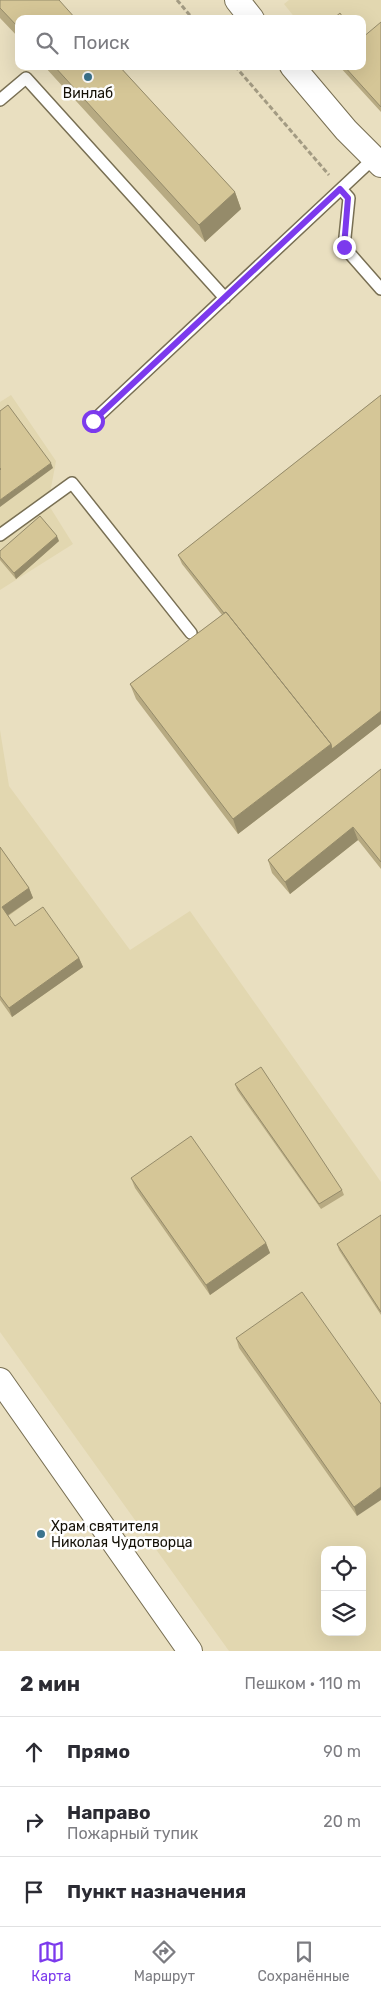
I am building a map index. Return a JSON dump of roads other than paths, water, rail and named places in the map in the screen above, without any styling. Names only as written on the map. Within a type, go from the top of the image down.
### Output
[{"type":"street","points":[[237,0],[249,15]]},
{"type":"street","points":[[295,70],[346,130],[378,161]]},
{"type":"street","points":[[0,1380],[190,1651]]},
{"type":"lane","points":[[0,100],[26,78],[225,298]]},
{"type":"lane","points":[[93,421],[340,189],[378,161]]},
{"type":"lane","points":[[340,189],[348,198],[344,247],[381,289]]},
{"type":"lane","points":[[0,535],[72,483],[191,633]]},
{"type":"place","name":"Винлаб","points":[[88,77]]},
{"type":"place","name":"Храм святителя Николая Чудотворца","points":[[41,1534]]}]
